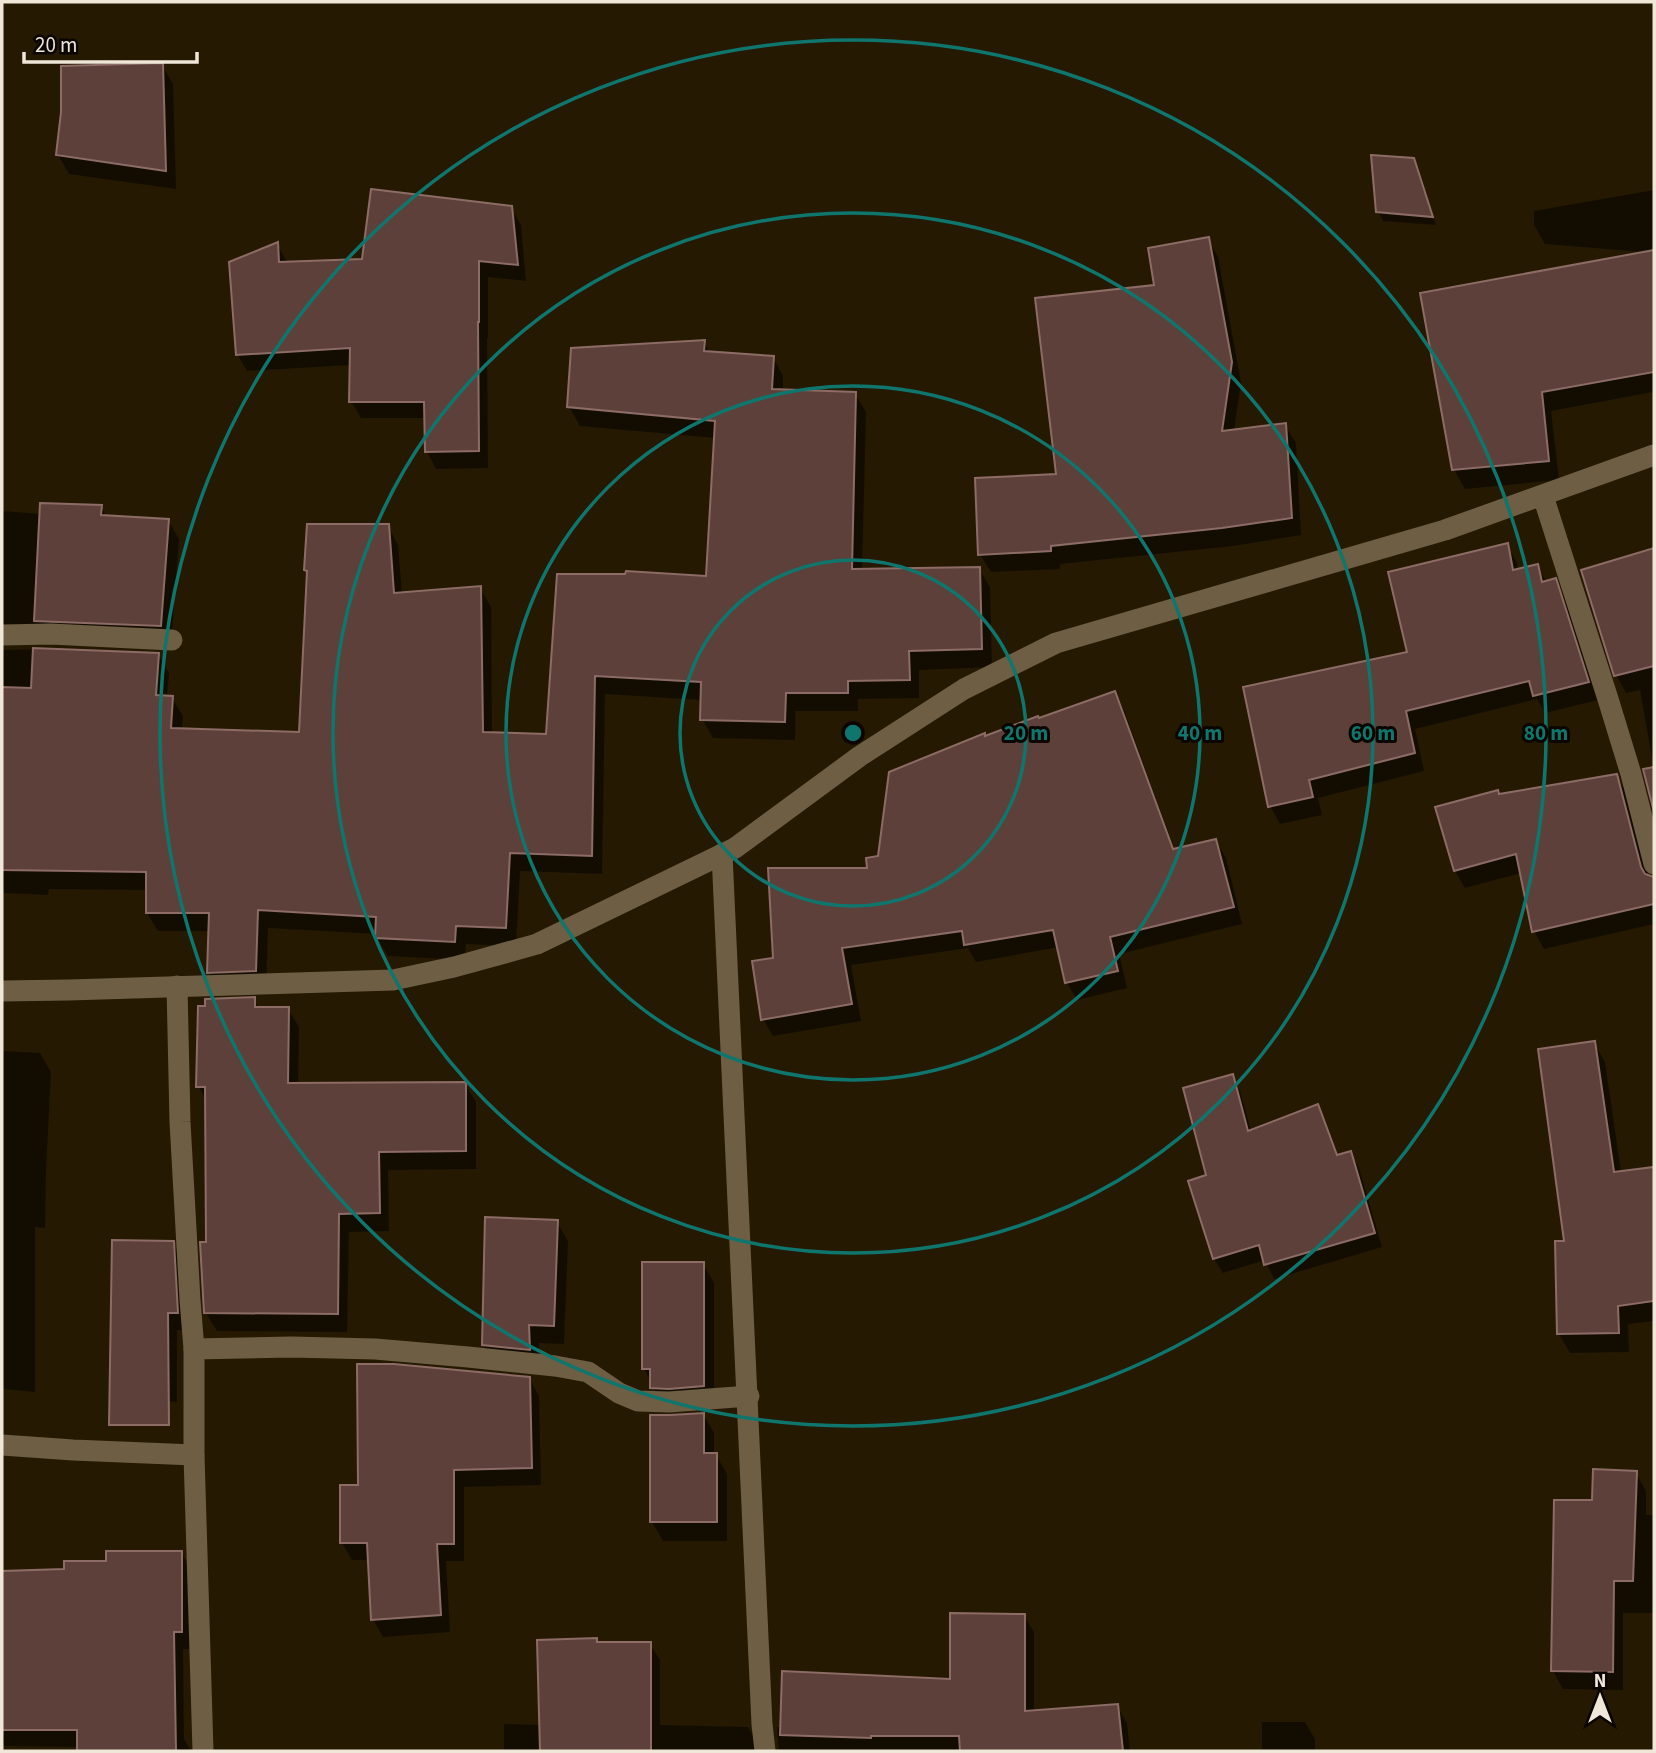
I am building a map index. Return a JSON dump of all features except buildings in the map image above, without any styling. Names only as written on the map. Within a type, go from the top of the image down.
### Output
[{"type":"street","points":[[2,991],[393,979],[454,967],[537,944],[735,848],[860,756],[964,689],[1056,643],[1445,530],[1654,455]]},
{"type":"street","points":[[1542,496],[1628,762],[1654,864]]},
{"type":"street","points":[[2,635],[172,640]]},
{"type":"street","points":[[722,854],[737,1118],[765,1751]]},
{"type":"street","points":[[177,986],[180,1122],[194,1349],[194,1455],[202,1751]]},
{"type":"street","points":[[194,1349],[375,1349],[555,1366],[588,1373],[619,1393],[638,1401],[669,1402],[749,1396]]},
{"type":"street","points":[[2,1445],[194,1455]]}]
